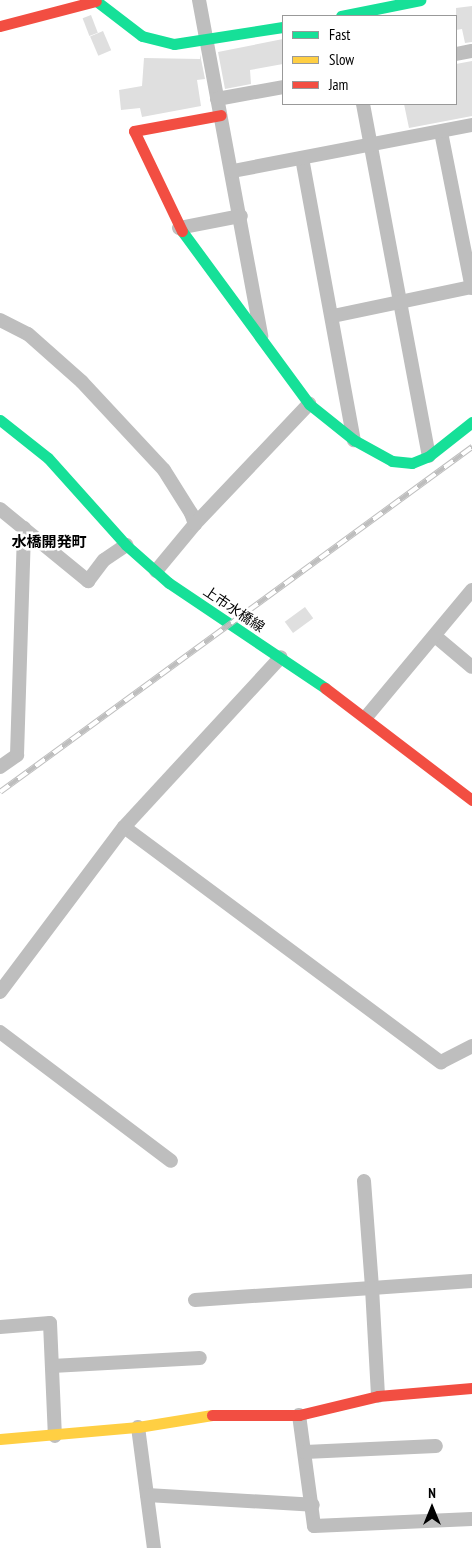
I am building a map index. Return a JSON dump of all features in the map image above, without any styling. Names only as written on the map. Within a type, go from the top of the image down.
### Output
[{"type":"street","points":[[0,26],[95,0],[142,36],[174,44],[205,42],[282,27]]},
{"type":"street","points":[[199,0],[205,42],[233,170],[263,346]]},
{"type":"street","points":[[347,15],[389,3],[420,0]]},
{"type":"street","points":[[457,54],[472,51]]},
{"type":"street","points":[[217,99],[282,87]]},
{"type":"street","points":[[363,105],[429,456]]},
{"type":"street","points":[[221,115],[134,131],[178,228],[263,346],[309,404],[354,440],[392,461],[412,463],[429,456],[472,422]]},
{"type":"street","points":[[233,170],[472,125]]},
{"type":"street","points":[[333,316],[472,288],[441,132]]},
{"type":"street","points":[[302,158],[333,316],[354,440]]},
{"type":"street","points":[[178,228],[241,216]]},
{"type":"street","points":[[0,320],[28,334],[82,382],[164,470],[194,524]]},
{"type":"street","points":[[156,571],[194,524],[309,404]]},
{"type":"street","name":"上市水橋線","points":[[0,420],[48,458],[126,545],[156,571],[233,629],[281,657],[367,716],[472,800]]},
{"type":"street","points":[[0,510],[88,581],[104,560],[126,545]]},
{"type":"street","points":[[0,767],[17,755],[24,528]]},
{"type":"street","points":[[367,716],[472,590]]},
{"type":"street","points":[[435,636],[472,667]]},
{"type":"street","points":[[0,992],[124,828],[281,657]]},
{"type":"street","points":[[124,828],[441,1062],[472,1046]]},
{"type":"street","points":[[0,1032],[171,1161]]},
{"type":"street","points":[[364,1181],[378,1396]]},
{"type":"street","points":[[195,1300],[472,1281]]},
{"type":"street","points":[[0,1327],[50,1324],[55,1436]]},
{"type":"street","points":[[52,1366],[200,1358]]},
{"type":"street","points":[[0,1439],[55,1436],[138,1427],[207,1414],[299,1415],[378,1396],[472,1388]]},
{"type":"street","points":[[299,1415],[313,1505],[314,1526],[472,1519]]},
{"type":"street","points":[[138,1427],[154,1548]]},
{"type":"street","points":[[304,1452],[436,1446]]},
{"type":"street","points":[[147,1495],[313,1505]]},
{"type":"building","points":[[472,6],[472,42],[465,43],[462,29],[457,30],[456,8]]},
{"type":"building","points":[[91,15],[98,33],[89,36],[83,18]]},
{"type":"building","points":[[103,31],[111,50],[98,56],[90,36]]},
{"type":"building","points":[[282,39],[282,64],[250,70],[251,84],[225,89],[218,52]]},
{"type":"building","points":[[200,54],[205,79],[197,80],[201,106],[142,117],[140,108],[121,110],[119,90],[142,86],[144,58],[200,59]]},
{"type":"building","points":[[472,61],[472,116],[409,128],[404,105],[457,105],[457,64]]},
{"type":"building","points":[[305,607],[313,618],[293,633],[285,622]]},
{"type":"railway","points":[[0,792],[472,447]]},
{"type":"traffic: fast","points":[[95,0],[142,36],[174,44],[282,27]]},
{"type":"traffic: fast","points":[[346,15],[420,0]]},
{"type":"traffic: fast","points":[[182,231],[309,404],[354,440],[392,461],[412,463],[429,456],[472,422]]},
{"type":"traffic: fast","points":[[0,420],[48,458],[126,545],[169,583],[325,688]]},
{"type":"traffic: slow","points":[[0,1439],[138,1427],[212,1415]]},
{"type":"traffic: jam","points":[[0,26],[96,1]]},
{"type":"traffic: jam","points":[[182,231],[134,131],[221,115]]},
{"type":"traffic: jam","points":[[325,688],[472,800]]},
{"type":"traffic: jam","points":[[212,1415],[299,1415],[378,1396],[472,1388]]},
{"type":"district","name":"水橋開発町","points":[[49,542]]}]
